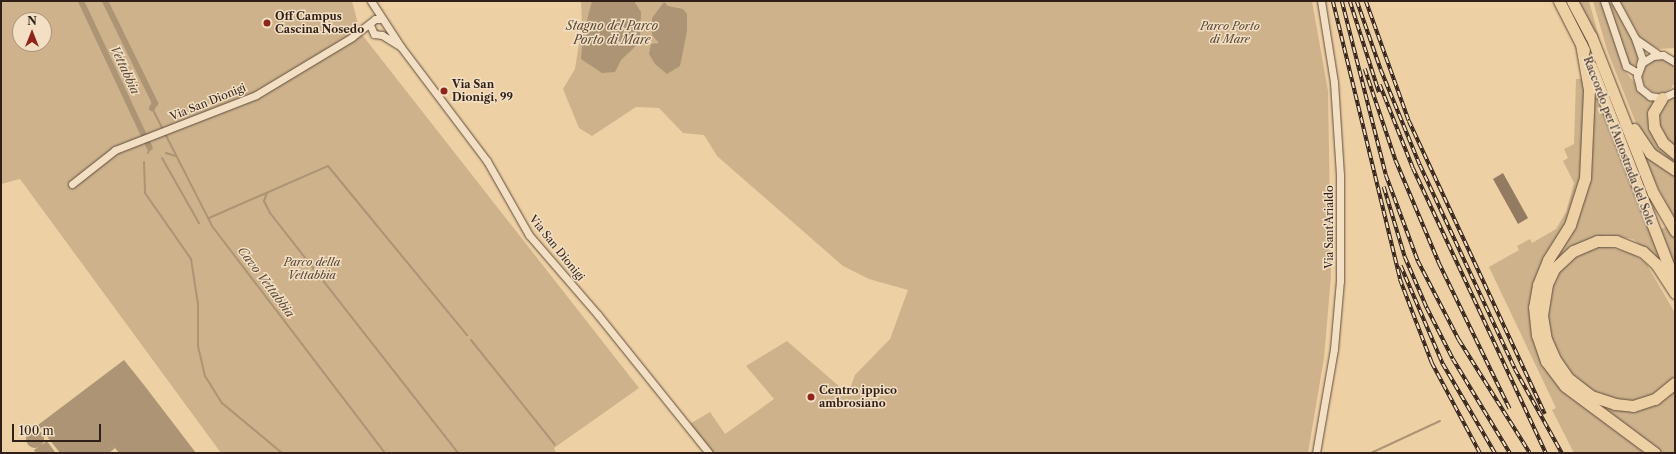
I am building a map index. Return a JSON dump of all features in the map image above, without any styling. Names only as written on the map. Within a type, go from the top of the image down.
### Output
[{"type":"highway","name":"Raccordo per l'Autostrada del Sole","points":[[1559,1],[1582,44],[1675,283]]},
{"type":"highway","name":"Raccordo per l'Autostrada del Sole","points":[[1572,1],[1591,36],[1653,193],[1675,231]]},
{"type":"highway","points":[[1582,44],[1589,85],[1585,178],[1578,205],[1538,285],[1534,307],[1537,335],[1546,360],[1564,386],[1655,453]]},
{"type":"highway","points":[[1671,94],[1653,114],[1654,127],[1663,143],[1675,152]]},
{"type":"highway","points":[[1614,95],[1644,147],[1657,159],[1675,170]]},
{"type":"highway","points":[[1675,293],[1656,264],[1642,252],[1628,244],[1606,240],[1573,250],[1552,273],[1544,294],[1542,315],[1550,350],[1568,378],[1603,402],[1624,406],[1642,404],[1662,395],[1675,383]]},
{"type":"street","name":"Via San Dionigi","points":[[370,1],[374,24],[382,35],[401,47]]},
{"type":"street","name":"Via Sant'Arialdo","points":[[1316,453],[1334,349],[1340,274],[1340,175],[1334,82],[1321,1]]},
{"type":"street","points":[[1604,1],[1625,64],[1638,70]]},
{"type":"street","points":[[1615,1],[1635,38],[1642,58],[1638,70],[1643,92],[1671,94]]},
{"type":"street","name":"Via San Dionigi","points":[[72,184],[110,154],[256,95],[374,24],[387,27],[487,161],[529,235],[598,315],[709,453]]},
{"type":"street","points":[[382,35],[387,27]]},
{"type":"street","points":[[1635,38],[1675,62]]},
{"type":"street","points":[[1638,70],[1648,58],[1675,53]]},
{"type":"green space","name":"Parco della Vettabbia","points":[[1,1],[352,1],[360,32],[639,388],[554,448],[556,453],[221,453],[20,179],[1,184]]},
{"type":"green space","name":"Parco Porto di Mare","points":[[581,1],[1312,1],[1328,91],[1331,276],[1324,358],[1308,453],[711,453],[688,425],[710,412],[725,434],[774,399],[746,366],[787,341],[848,394],[855,375],[890,339],[908,290],[869,279],[843,266],[717,156],[704,135],[683,133],[659,108],[636,107],[592,136],[579,128],[563,89],[575,69],[582,25]]},
{"type":"green space","points":[[1579,1],[1589,1],[1600,41],[1582,7]]},
{"type":"green space","points":[[1593,1],[1600,1],[1604,9],[1623,69],[1647,97],[1654,101],[1649,115],[1675,156],[1675,165],[1656,153],[1639,131],[1607,50]]},
{"type":"green space","points":[[1608,1],[1615,7],[1633,41],[1639,58],[1635,66],[1629,65]]},
{"type":"green space","points":[[1620,1],[1675,1],[1675,48],[1658,49],[1640,38]]},
{"type":"green space","points":[[1656,59],[1662,59],[1666,60],[1673,66],[1676,76],[1675,83],[1669,90],[1662,93],[1656,93],[1652,92],[1645,86],[1642,79],[1642,73],[1643,69],[1649,62]]},
{"type":"green space","points":[[1576,79],[1583,79],[1592,147],[1594,87],[1662,264],[1633,239],[1606,235],[1606,246],[1633,254],[1646,263],[1675,313],[1675,453],[1574,453],[1552,410],[1556,408],[1489,267],[1519,250],[1517,246],[1530,239],[1532,243],[1556,229],[1566,212],[1574,183],[1563,161],[1568,158],[1564,149],[1574,144]]},
{"type":"green space","points":[[1675,97],[1675,149],[1663,137],[1655,117],[1662,103]]},
{"type":"green space","points":[[1638,143],[1675,173],[1675,220],[1653,178]]},
{"type":"green space","points":[[1666,227],[1675,238],[1675,266],[1661,229]]},
{"type":"water","name":"Stagno del Parco Porto di Mare","points":[[592,1],[634,1],[641,12],[640,42],[621,60],[615,72],[602,73],[581,59],[583,36]]},
{"type":"water","name":"Stagno del Parco Porto di Mare","points":[[664,2],[668,6],[683,9],[687,14],[687,31],[680,66],[667,74],[655,64],[649,54],[651,44],[659,43],[652,35],[652,18]]},
{"type":"water","points":[[124,360],[196,453],[119,453],[81,404],[115,448],[109,453],[60,453],[38,425]]},
{"type":"water","points":[[35,430],[41,433],[44,439],[41,445],[35,448],[29,445],[26,439],[29,433]]},
{"type":"water","points":[[47,441],[55,452],[36,453],[34,450]]},
{"type":"building","points":[[1503,173],[1528,218],[1518,224],[1493,179]]},
{"type":"waterway","name":"Vettabbia","points":[[81,1],[150,148]]},
{"type":"waterway","points":[[105,1],[155,103],[152,108]]},
{"type":"waterway","name":"Cavo Vettabbia","points":[[152,108],[212,226],[385,453]]},
{"type":"waterway","name":"Vettabbia","points":[[148,153],[150,148]]},
{"type":"waterway","points":[[166,153],[176,156]]},
{"type":"waterway","points":[[162,158],[199,223]]},
{"type":"waterway","points":[[144,162],[145,193],[191,259],[198,304],[198,346],[205,376],[222,403],[282,453]]},
{"type":"waterway","points":[[209,218],[328,166],[467,335]]},
{"type":"waterway","points":[[267,193],[264,201],[270,213],[458,453]]},
{"type":"waterway","points":[[471,340],[555,445]]},
{"type":"waterway","points":[[1371,453],[1440,421]]},
{"type":"railway","points":[[1333,1],[1400,279],[1432,363],[1480,453]]},
{"type":"railway","points":[[1342,1],[1386,175],[1418,261],[1459,340],[1530,453]]},
{"type":"railway","points":[[1350,1],[1379,92]]},
{"type":"railway","points":[[1357,1],[1381,70],[1420,165],[1515,369],[1562,453]]},
{"type":"railway","points":[[1366,1],[1409,121],[1545,414]]},
{"type":"railway","points":[[1365,69],[1396,161],[1439,263],[1510,409]]},
{"type":"railway","points":[[1380,85],[1413,168],[1546,453]]},
{"type":"railway","points":[[1384,187],[1405,257],[1427,308],[1453,359],[1510,453]]},
{"type":"railway","points":[[1401,266],[1443,364],[1495,453]]},
{"type":"place","name":"Off Campus Cascina Nosedo","points":[[267,23]]},
{"type":"place","name":"Via San Dionigi, 99","points":[[444,91]]},
{"type":"place","name":"Centro ippico ambrosiano","points":[[811,397]]}]
